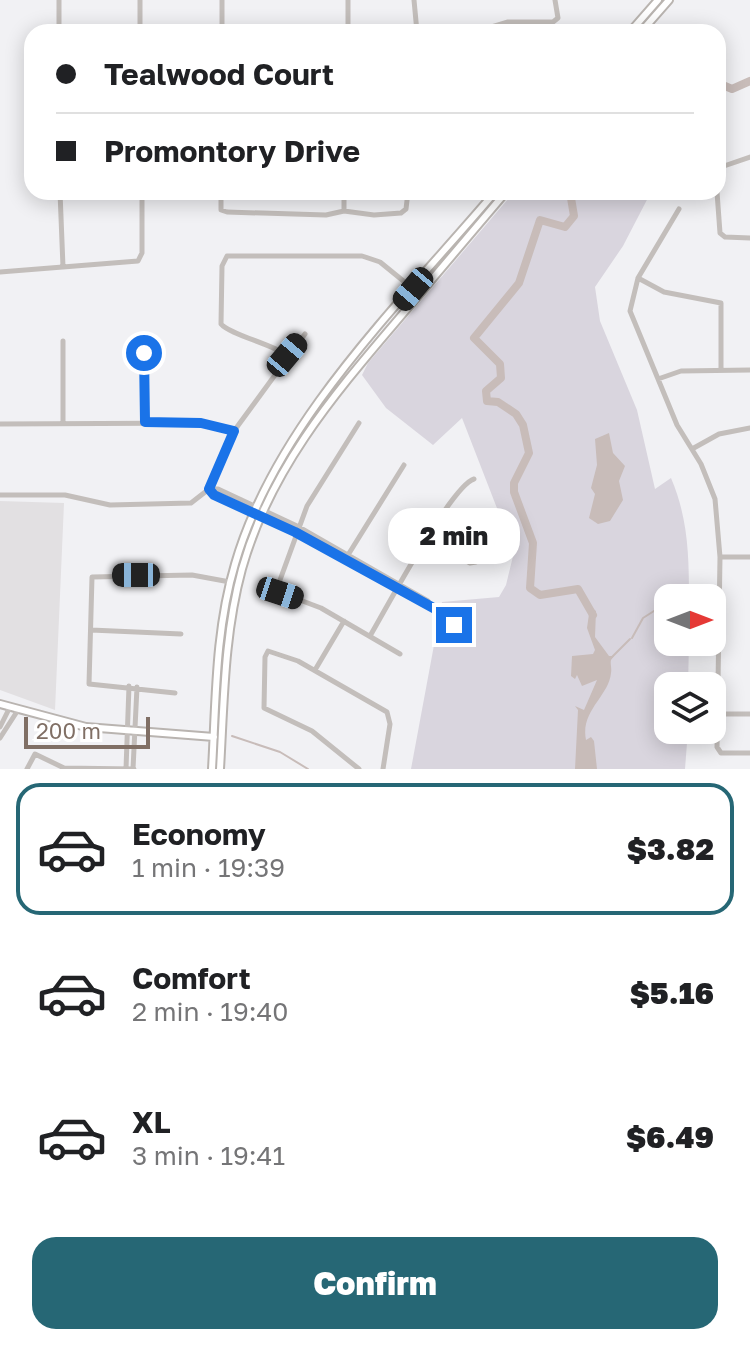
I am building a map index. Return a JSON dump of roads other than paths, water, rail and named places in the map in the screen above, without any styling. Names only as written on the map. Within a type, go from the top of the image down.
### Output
[{"type":"main road","points":[[638,24],[657,6],[669,0]]},
{"type":"main road","points":[[646,24],[657,6]]},
{"type":"main road","points":[[220,769],[219,644],[230,582],[284,452],[312,408],[488,200]]},
{"type":"main road","points":[[212,769],[230,626],[258,513],[319,413],[499,200]]},
{"type":"main road","points":[[0,704],[60,722],[131,732],[218,737]]},
{"type":"street","points":[[59,0],[59,24]]},
{"type":"street","points":[[140,0],[140,24]]},
{"type":"street","points":[[222,0],[222,24]]},
{"type":"street","points":[[348,0],[348,24]]},
{"type":"street","points":[[414,0],[416,24]]},
{"type":"street","points":[[501,24],[556,21],[555,0]]},
{"type":"street","points":[[726,165],[750,157]]},
{"type":"street","points":[[60,200],[63,267]]},
{"type":"street","points":[[0,272],[138,261],[142,253],[142,200]]},
{"type":"street","points":[[221,200],[221,210],[227,212],[326,215],[344,211],[359,215],[401,213],[406,209],[407,200]]},
{"type":"street","points":[[344,200],[344,211]]},
{"type":"street","points":[[717,200],[717,226],[725,237],[750,238]]},
{"type":"street","points":[[679,209],[638,278],[630,311],[658,379],[715,499],[720,557],[719,672]]},
{"type":"street","points":[[287,355],[258,339],[223,327],[222,266],[227,256],[362,256],[380,262],[413,289]]},
{"type":"street","points":[[638,278],[664,292],[721,303],[721,370]]},
{"type":"street","points":[[0,495],[65,495],[97,504],[180,506],[191,503],[209,489],[234,431],[305,334]]},
{"type":"street","points":[[63,341],[63,423]]},
{"type":"street","points":[[139,345],[145,363],[145,422]]},
{"type":"street","points":[[658,379],[681,371],[750,370]]},
{"type":"street","points":[[0,424],[201,423],[234,431]]},
{"type":"street","points":[[359,423],[327,469],[296,529],[276,591],[321,608],[400,654]]},
{"type":"street","points":[[692,449],[719,434],[750,428]]},
{"type":"street","points":[[346,557],[404,465]]},
{"type":"street","points":[[370,636],[445,509],[468,481],[474,479]]},
{"type":"street","points":[[209,489],[296,529],[431,606],[453,620],[454,638]]},
{"type":"street","points":[[427,539],[470,563],[476,562]]},
{"type":"street","points":[[720,557],[750,557]]},
{"type":"street","points":[[175,693],[89,684],[92,577],[192,575],[230,582]]},
{"type":"street","points":[[315,670],[344,621]]},
{"type":"street","points":[[91,630],[181,634]]},
{"type":"street","points":[[359,769],[312,731],[263,705],[265,657],[268,651],[290,657],[315,670],[389,715],[383,769]]},
{"type":"street","points":[[27,769],[35,754],[64,768],[133,769],[129,686]]},
{"type":"street","points":[[126,769],[137,687]]},
{"type":"street","points":[[0,727],[10,707]]},
{"type":"street","points":[[0,738],[18,710]]},
{"type":"street","points":[[726,714],[750,714]]},
{"type":"street","points":[[717,744],[721,753],[750,753]]},
{"type":"waterway","points":[[726,86],[732,89],[750,81]]},
{"type":"waterway","points":[[571,200],[574,216],[565,227],[540,220],[519,283],[474,338],[500,364],[501,378],[486,391],[487,401],[498,402],[516,414],[523,425],[529,453],[514,483],[514,492],[533,543],[530,588],[540,595],[578,589],[593,615]]},
{"type":"waterway","points":[[632,638],[643,618],[654,611]]},
{"type":"waterway","points":[[612,657],[630,639]]},
{"type":"waterway","points":[[232,736],[280,752],[308,769]]}]
